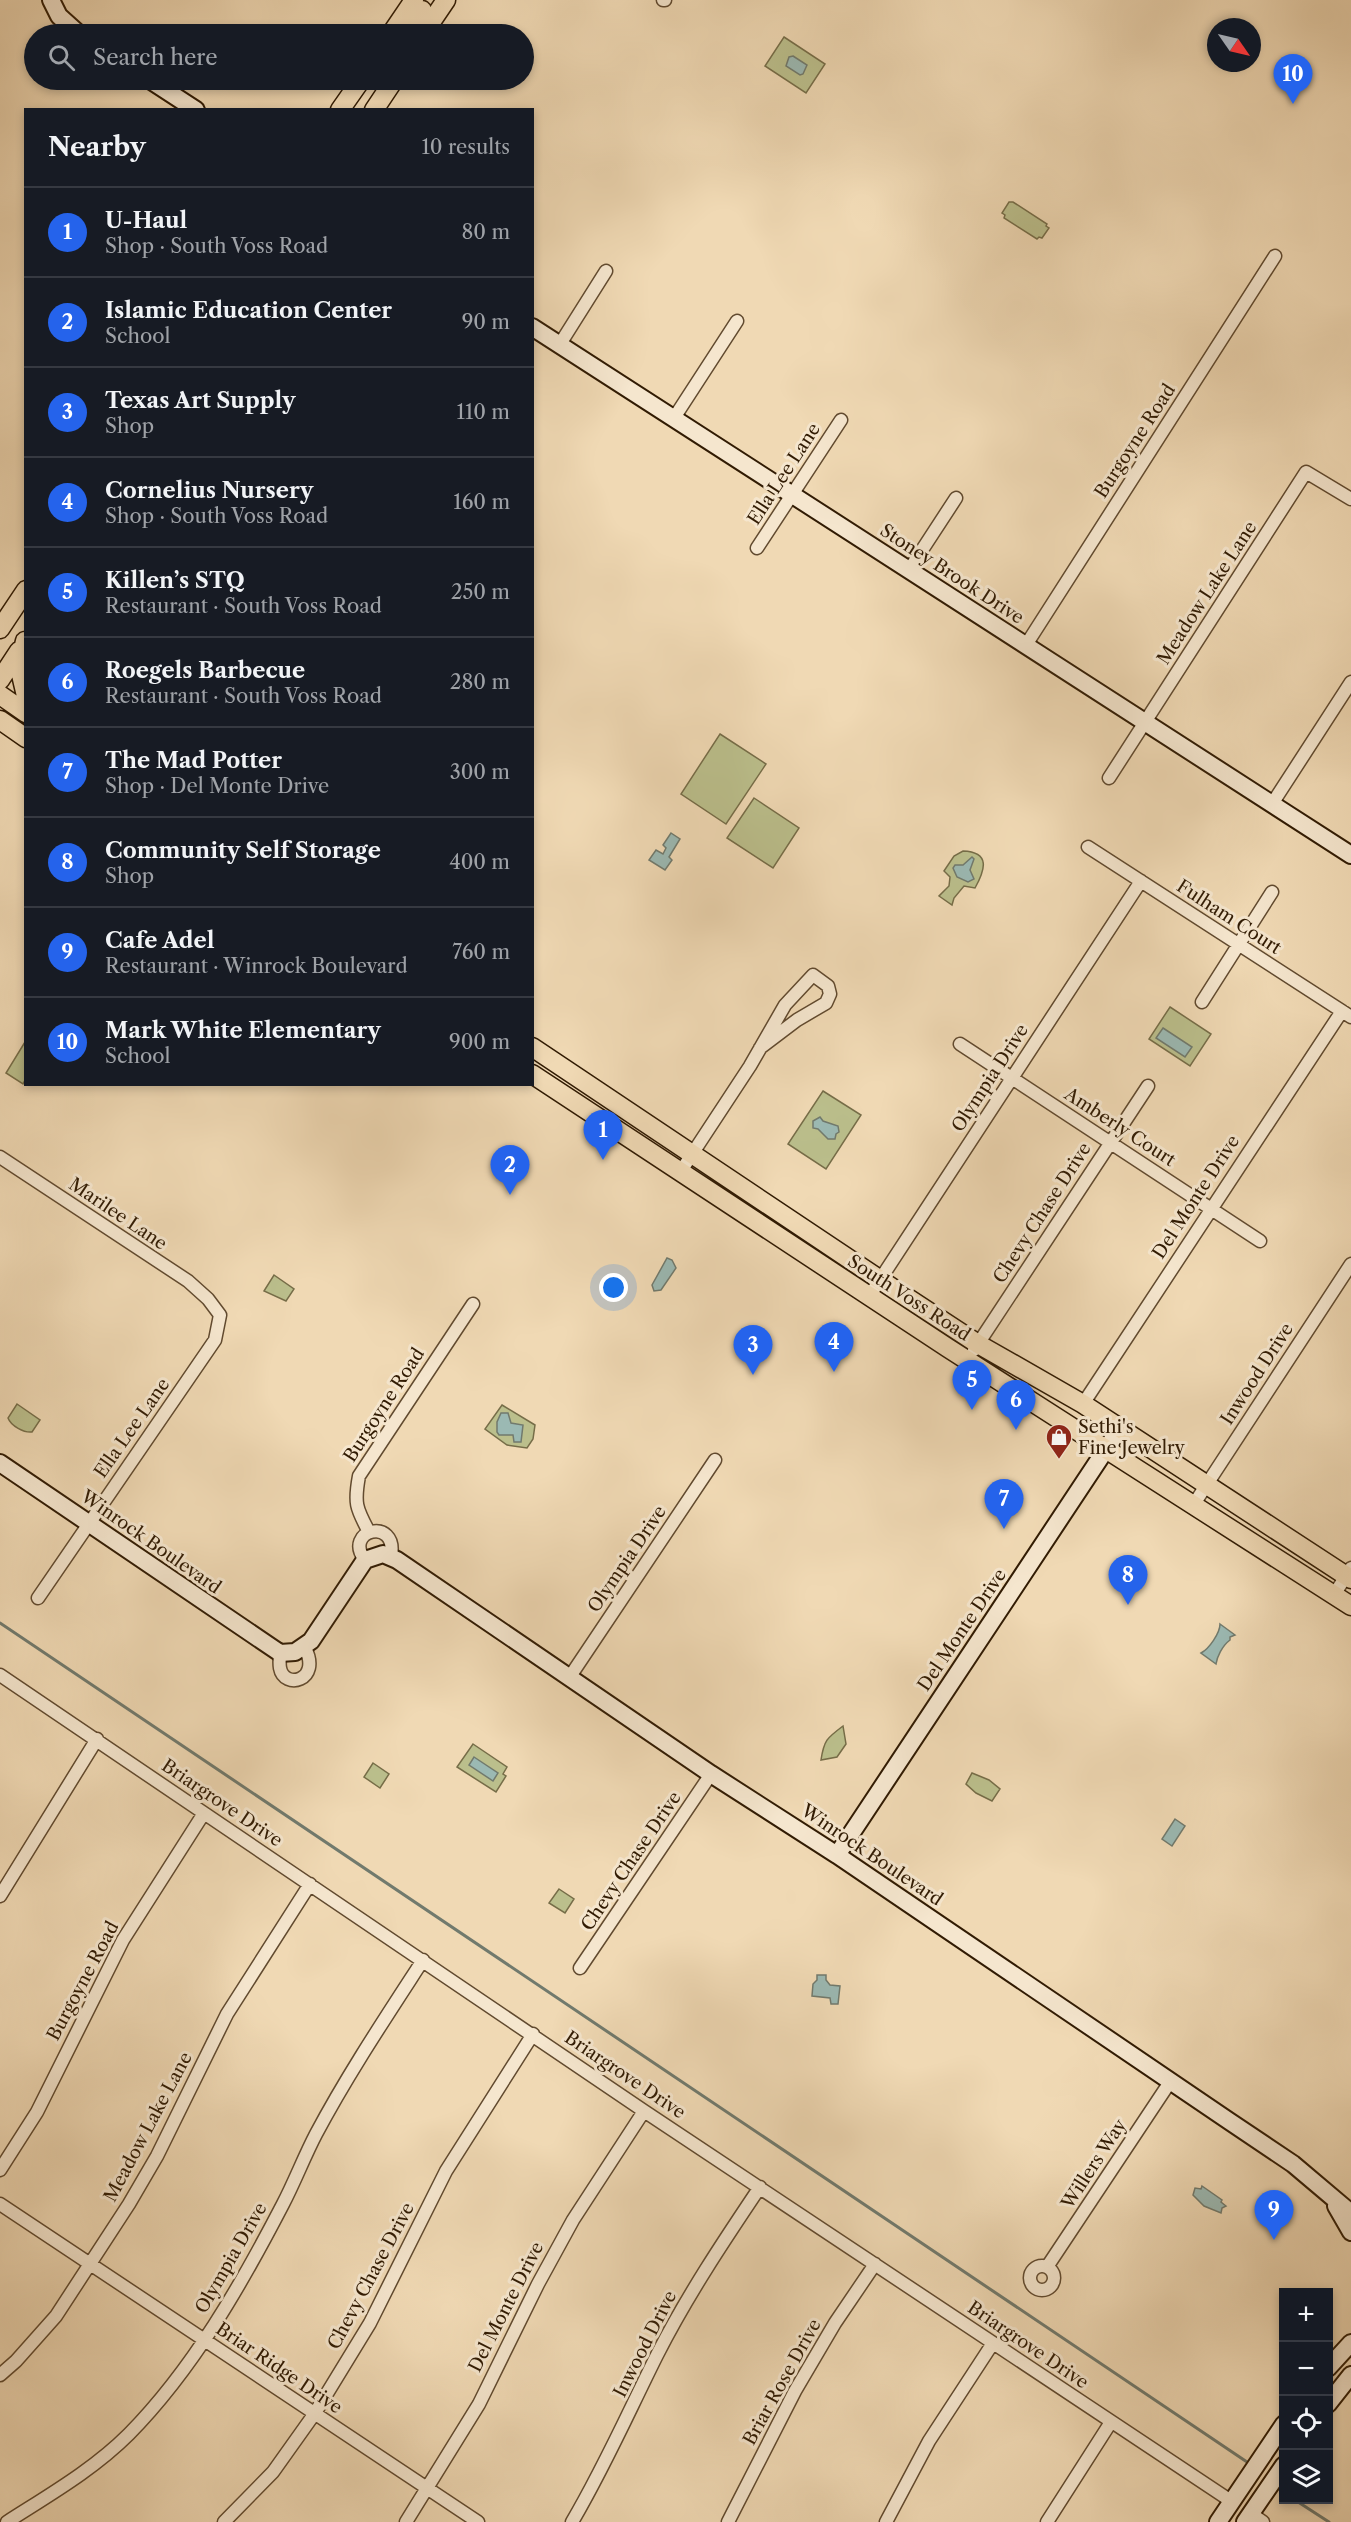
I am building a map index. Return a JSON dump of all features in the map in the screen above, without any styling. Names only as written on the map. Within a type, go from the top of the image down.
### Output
[{"type":"main road","points":[[398,24],[414,0]]},
{"type":"main road","points":[[413,24],[423,8],[422,0]]},
{"type":"main road","points":[[430,24],[446,0]]},
{"type":"main road","points":[[341,108],[354,90]]},
{"type":"main road","points":[[378,105],[380,90]]},
{"type":"main road","points":[[378,105],[388,90]]},
{"type":"main road","points":[[0,629],[24,593]]},
{"type":"main road","points":[[0,680],[24,643]]},
{"type":"main road","points":[[24,645],[19,666],[24,687]]},
{"type":"main road","points":[[0,695],[24,712]]},
{"type":"main road","points":[[0,720],[24,737]]},
{"type":"main road","name":"South Voss Road","points":[[534,1048],[692,1155],[875,1287],[967,1360],[1351,1606]]},
{"type":"main road","name":"South Voss Road","points":[[534,1075],[681,1171],[875,1287],[1083,1404],[1349,1574]]},
{"type":"main road","points":[[568,1096],[579,1079]]},
{"type":"main road","points":[[1243,1536],[1256,1516]]},
{"type":"street","points":[[51,0],[59,16],[68,24]]},
{"type":"street","points":[[165,90],[193,108]]},
{"type":"street","name":"Burgoyne Road","points":[[1026,645],[1275,256]]},
{"type":"street","points":[[560,344],[606,271]]},
{"type":"street","points":[[674,418],[737,321]]},
{"type":"street","name":"Stoney Brook Drive","points":[[534,328],[1351,855]]},
{"type":"street","name":"Ella Lee Lane","points":[[757,548],[841,420]]},
{"type":"street","name":"Meadow Lake Lane","points":[[1109,778],[1306,472],[1351,499]]},
{"type":"street","points":[[909,570],[956,498]]},
{"type":"street","points":[[1272,804],[1351,682]]},
{"type":"street","name":"Fulham Court","points":[[1088,847],[1347,1014]]},
{"type":"street","name":"Olympia Drive","points":[[875,1287],[1141,881]]},
{"type":"street","points":[[1202,1002],[1272,892]]},
{"type":"street","points":[[681,1171],[785,1005],[813,975],[828,986],[830,994],[828,999],[760,1048]]},
{"type":"street","name":"Del Monte Drive","points":[[1083,1404],[1212,1209],[1347,1014]]},
{"type":"street","name":"Amberly Court","points":[[960,1044],[1260,1240]]},
{"type":"street","name":"Chevy Chase Drive","points":[[967,1360],[1148,1086]]},
{"type":"street","name":"Marilee Lane","points":[[0,1157],[188,1281],[213,1305]]},
{"type":"street","name":"Inwood Drive","points":[[1194,1504],[1351,1264]]},
{"type":"street","name":"Burgoyne Road","points":[[369,1532],[355,1499],[359,1476],[473,1304]]},
{"type":"street","name":"Ella Lee Lane","points":[[38,1598],[214,1340],[220,1315],[213,1305]]},
{"type":"street","name":"Del Monte Drive","points":[[837,1855],[1120,1428]]},
{"type":"street","name":"Olympia Drive","points":[[569,1678],[715,1460]]},
{"type":"street","name":"Winrock Boulevard","points":[[0,1463],[280,1653]]},
{"type":"street","points":[[304,1648],[310,1658],[307,1674],[301,1679],[293,1680],[283,1675],[280,1668],[280,1653],[295,1652],[304,1648],[365,1560],[373,1555],[391,1556],[390,1538],[383,1532],[369,1532],[362,1537],[359,1552],[365,1560]]},
{"type":"street","name":"Winrock Boulevard","points":[[391,1556],[711,1774],[837,1855],[1293,2164],[1351,2213]]},
{"type":"street","points":[[1334,1594],[1349,1574]]},
{"type":"street","name":"Briargrove Drive","points":[[0,1675],[644,2110],[1231,2501]]},
{"type":"street","points":[[0,1896],[97,1739]]},
{"type":"street","name":"Chevy Chase Drive","points":[[580,1968],[711,1774]]},
{"type":"street","name":"Burgoyne Road","points":[[0,2170],[37,2112],[123,1940],[204,1813]]},
{"type":"street","name":"Meadow Lake Lane","points":[[0,2375],[16,2361],[56,2316],[91,2264],[157,2156],[227,2014],[310,1884]]},
{"type":"street","name":"Olympia Drive","points":[[7,2522],[78,2477],[127,2435],[171,2388],[237,2286],[283,2204],[314,2137],[350,2073],[423,1960]]},
{"type":"street","name":"Chevy Chase Drive","points":[[224,2522],[273,2472],[315,2413],[370,2323],[446,2171],[533,2034]]},
{"type":"street","name":"Willers Way","points":[[1047,2267],[1170,2082]]},
{"type":"street","name":"Del Monte Drive","points":[[406,2522],[479,2403],[538,2284],[573,2220],[644,2110]]},
{"type":"street","name":"Inwood Drive","points":[[572,2522],[626,2423],[658,2355],[699,2279],[760,2187]]},
{"type":"street","name":"Winrock Boulevard","points":[[1327,2193],[1351,2232]]},
{"type":"street","name":"Briar Ridge Drive","points":[[0,2204],[478,2522]]},
{"type":"street","name":"Briar Rose Drive","points":[[728,2522],[795,2391],[835,2323],[875,2264]]},
{"type":"street","points":[[886,2522],[928,2441],[993,2343]]},
{"type":"street","points":[[1333,2364],[1351,2343]]},
{"type":"street","points":[[1333,2399],[1351,2375]]},
{"type":"street","points":[[1047,2522],[1111,2422]]},
{"type":"street","points":[[1218,2522],[1279,2431]]},
{"type":"street","points":[[1254,2515],[1279,2472]]},
{"type":"green space","points":[[784,37],[825,64],[806,93],[765,66]]},
{"type":"green space","points":[[1009,202],[1013,202],[1047,224],[1049,228],[1042,238],[1037,239],[1004,218],[1005,215],[1002,213]]},
{"type":"green space","points":[[720,734],[766,764],[726,824],[681,794]]},
{"type":"green space","points":[[754,798],[799,828],[773,868],[727,838]]},
{"type":"green space","points":[[963,851],[972,852],[982,858],[983,869],[975,888],[964,886],[954,898],[952,905],[939,896],[949,886],[950,877],[944,871],[954,856]]},
{"type":"green space","points":[[1170,1007],[1211,1034],[1190,1066],[1149,1039]]},
{"type":"green space","points":[[24,1044],[23,1084],[6,1073]]},
{"type":"green space","points":[[823,1091],[861,1115],[826,1169],[788,1144]]},
{"type":"green space","points":[[274,1275],[294,1289],[286,1301],[264,1291]]},
{"type":"green space","points":[[17,1404],[40,1420],[32,1432],[18,1428],[8,1418]]},
{"type":"green space","points":[[502,1405],[535,1425],[533,1439],[527,1448],[507,1445],[485,1429]]},
{"type":"green space","points":[[843,1726],[846,1744],[837,1757],[821,1760],[827,1740]]},
{"type":"green space","points":[[473,1744],[507,1767],[503,1774],[506,1776],[496,1792],[457,1767]]},
{"type":"green space","points":[[373,1763],[389,1774],[380,1788],[364,1777]]},
{"type":"green space","points":[[972,1773],[989,1780],[1000,1789],[992,1801],[976,1793],[966,1784]]},
{"type":"green space","points":[[559,1889],[574,1899],[565,1913],[549,1903]]},
{"type":"water","points":[[793,56],[807,65],[803,74],[800,75],[786,66],[789,57]]},
{"type":"water","points":[[671,833],[680,839],[669,857],[672,860],[665,870],[649,860],[656,850],[663,854],[666,848],[663,845]]},
{"type":"water","points":[[972,857],[974,859],[970,870],[974,879],[968,882],[957,877],[953,868],[955,865],[963,865]]},
{"type":"water","points":[[1163,1028],[1192,1047],[1185,1057],[1156,1038]]},
{"type":"water","points":[[820,1117],[823,1121],[838,1126],[839,1132],[835,1139],[828,1139],[818,1129],[813,1128],[813,1121]]},
{"type":"water","points":[[667,1258],[672,1260],[676,1268],[661,1290],[654,1291],[652,1285]]},
{"type":"water","points":[[501,1413],[508,1413],[511,1423],[523,1425],[521,1442],[514,1442],[513,1435],[499,1435],[497,1422]]},
{"type":"water","points":[[1220,1624],[1235,1635],[1230,1637],[1222,1648],[1216,1664],[1201,1653],[1213,1640]]},
{"type":"water","points":[[474,1757],[498,1773],[493,1781],[469,1765]]},
{"type":"water","points":[[1175,1819],[1185,1826],[1172,1846],[1162,1839]]},
{"type":"water","points":[[817,1975],[826,1975],[826,1980],[830,1985],[840,1986],[838,2004],[831,2004],[830,1998],[812,1996],[813,1984],[817,1980]]},
{"type":"water","points":[[1202,2186],[1222,2200],[1221,2202],[1226,2206],[1222,2208],[1221,2213],[1204,2206],[1193,2195],[1195,2188],[1201,2189]]},
{"type":"waterway","points":[[0,1623],[1250,2464]]},
{"type":"waterway","points":[[1301,2504],[1329,2522]]},
{"type":"place","name":"Mark White Elementary","points":[[1293,104]]},
{"type":"place","name":"U-Haul","points":[[603,1160]]},
{"type":"place","name":"Islamic Education Center","points":[[510,1195]]},
{"type":"place","name":"Cornelius Nursery","points":[[834,1372]]},
{"type":"place","name":"Texas Art Supply","points":[[753,1375]]},
{"type":"place","name":"Killen’s STQ","points":[[972,1410]]},
{"type":"place","name":"Roegels Barbecue","points":[[1016,1430]]},
{"type":"place","name":"Sethi's Fine Jewelry","points":[[1059,1460]]},
{"type":"place","name":"The Mad Potter","points":[[1004,1529]]},
{"type":"place","name":"Community Self Storage","points":[[1128,1605]]},
{"type":"place","name":"Cafe Adel","points":[[1274,2240]]}]
